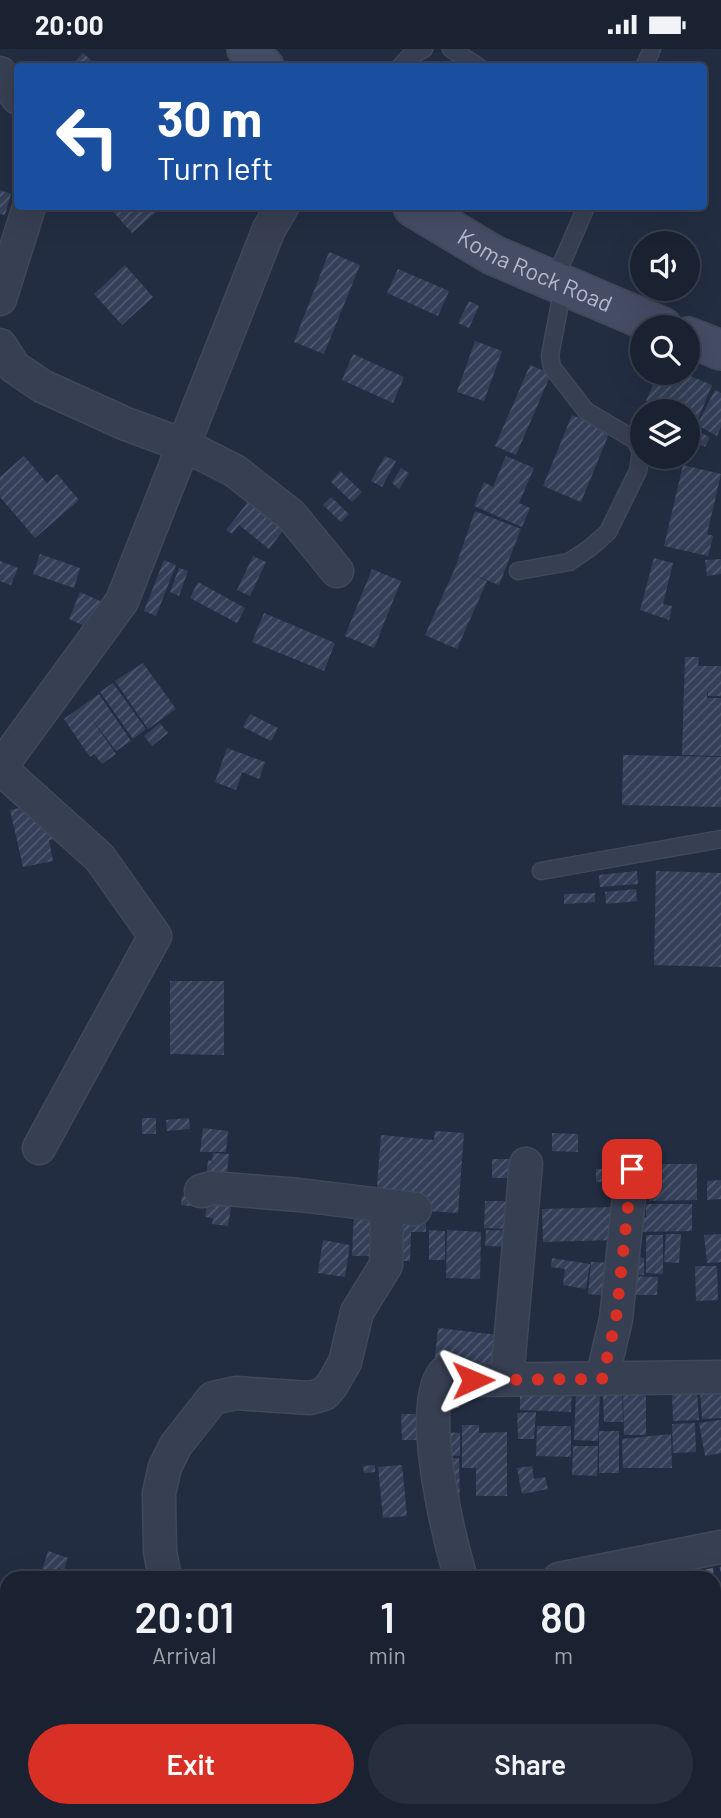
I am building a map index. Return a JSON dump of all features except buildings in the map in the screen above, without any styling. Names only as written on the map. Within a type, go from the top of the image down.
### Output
[{"type":"main road","points":[[247,49],[260,63]]},
{"type":"main road","name":"Koma Rock Road","points":[[418,210],[493,255],[632,315]]},
{"type":"main road","points":[[700,342],[721,350]]},
{"type":"street","points":[[0,73],[14,92]]},
{"type":"street","points":[[0,299],[28,210]]},
{"type":"street","points":[[39,1148],[155,936],[100,858],[0,768],[122,601],[186,446],[269,229],[280,210]]},
{"type":"street","points":[[2,353],[14,367],[42,386],[126,424],[186,446],[234,471],[291,515],[337,571]]},
{"type":"street","points":[[507,1379],[526,1164]]},
{"type":"street","points":[[602,1379],[616,1319],[632,1169]]},
{"type":"street","points":[[164,1571],[160,1551],[159,1493],[165,1467],[176,1445],[213,1398],[236,1393],[310,1398],[324,1394],[345,1362],[357,1312],[386,1265],[401,1208],[299,1195],[212,1188],[201,1191]]},
{"type":"street","points":[[459,1571],[443,1515],[437,1476],[436,1383],[444,1373],[473,1380],[721,1377]]},
{"type":"street","points":[[600,1571],[721,1547]]},
{"type":"lane","points":[[404,63],[410,56],[424,49]]},
{"type":"lane","points":[[451,49],[473,63]]},
{"type":"lane","points":[[519,571],[569,562],[590,548],[608,532],[638,471],[641,452],[635,440],[586,411],[552,367],[550,356],[558,285],[585,210]]},
{"type":"lane","points":[[541,870],[721,839]]},
{"type":"railway","points":[[710,1571],[721,1569]]},
{"type":"route","points":[[473,1380],[602,1379],[616,1319],[632,1169]]}]
